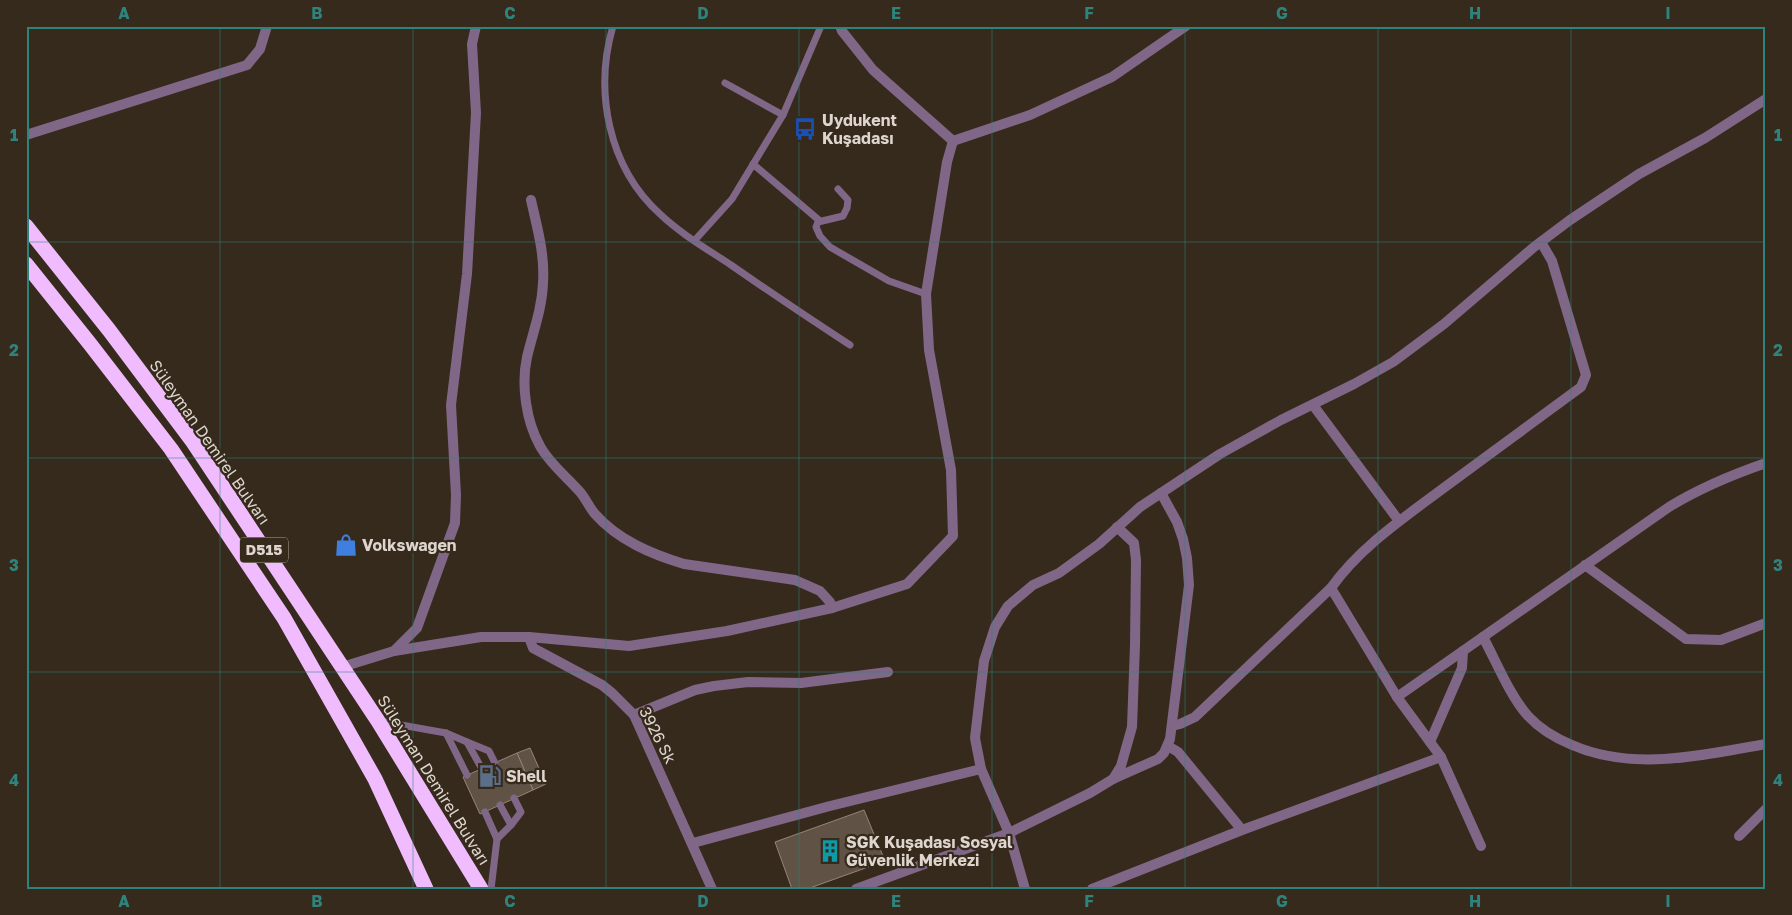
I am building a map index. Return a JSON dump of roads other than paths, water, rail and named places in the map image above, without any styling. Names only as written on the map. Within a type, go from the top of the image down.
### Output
[{"type":"highway","name":"Süleyman Demirel Bulvarı","points":[[26,226],[109,330],[193,442],[378,721],[481,889]]},
{"type":"highway","name":"D515","points":[[26,264],[171,449],[284,618],[375,779],[426,889]]},
{"type":"street","points":[[26,135],[247,65],[260,49],[267,26]]},
{"type":"street","points":[[394,651],[417,628],[455,523],[456,495],[451,405],[467,274],[476,113],[472,44],[476,26]]},
{"type":"street","points":[[840,26],[873,70],[953,141]]},
{"type":"street","points":[[953,141],[1030,115],[1112,76],[1186,26]]},
{"type":"street","points":[[1025,889],[1008,833],[981,769],[976,738],[984,661],[995,626],[1008,606],[1033,585],[1058,573],[1099,544],[1140,507],[1220,454],[1393,362],[1444,324],[1541,242],[1607,194],[1672,155],[1705,138],[1766,99]]},
{"type":"street","points":[[342,667],[394,651],[481,637],[529,637],[629,646],[727,631],[832,608],[907,584],[953,536],[951,470],[929,350],[926,294],[947,162],[953,141]]},
{"type":"street","points":[[531,200],[542,252],[543,282],[540,309],[527,358],[525,391],[534,434],[546,457],[567,477],[595,513],[621,536],[636,545],[667,559],[684,564],[795,580],[820,591],[830,602],[832,608]]},
{"type":"street","points":[[1172,726],[1195,717],[1331,588],[1361,554],[1399,521],[1581,387],[1586,375],[1552,261],[1541,242]]},
{"type":"street","points":[[1313,405],[1399,521]]},
{"type":"street","points":[[1396,697],[1694,492],[1728,476],[1766,463]]},
{"type":"street","points":[[856,889],[1008,833],[1090,793],[1113,779],[1158,759],[1168,746],[1172,726],[1189,578],[1183,539],[1161,493]]},
{"type":"street","points":[[1113,779],[1121,766],[1132,727],[1135,645],[1136,560],[1134,543],[1118,527]]},
{"type":"street","points":[[1585,566],[1686,639],[1721,640],[1766,623]]},
{"type":"street","points":[[1331,588],[1396,697],[1441,757],[1481,846]]},
{"type":"street","points":[[1483,636],[1518,703],[1527,714],[1544,731],[1576,747],[1625,759],[1661,760],[1766,744]]},
{"type":"street","name":"3926 Sk","points":[[529,637],[533,648],[602,685],[634,715],[712,889]]},
{"type":"street","points":[[1430,742],[1462,668],[1463,651]]},
{"type":"street","points":[[634,715],[696,690],[714,686],[748,682],[801,682],[888,672]]},
{"type":"street","points":[[1168,746],[1178,752],[1242,830]]},
{"type":"street","points":[[1092,889],[1242,830],[1441,757]]},
{"type":"street","points":[[692,843],[830,806],[981,769]]},
{"type":"street","points":[[1739,836],[1766,809]]},
{"type":"lane","points":[[613,26],[605,60],[604,92],[609,124],[613,140],[628,173],[644,198],[660,214],[694,240],[789,306],[850,345]]},
{"type":"lane","points":[[694,240],[732,198],[783,115],[821,26]]},
{"type":"lane","points":[[725,83],[783,115]]},
{"type":"lane","points":[[753,164],[820,221]]},
{"type":"lane","points":[[838,189],[848,200],[845,212],[843,216],[820,221],[816,225],[824,242],[889,281],[926,294]]},
{"type":"lane","points":[[378,721],[446,733],[489,750],[495,763]]},
{"type":"lane","points":[[446,733],[467,775]]},
{"type":"lane","points":[[468,742],[482,769]]},
{"type":"lane","points":[[497,839],[521,812],[514,798]]},
{"type":"lane","points":[[500,805],[511,825]]},
{"type":"lane","points":[[484,812],[497,839],[491,889]]},
{"type":"place","name":"Uydukent Kuşadası","points":[[805,129]]},
{"type":"place","name":"Volkswagen","points":[[346,545]]},
{"type":"place","name":"Shell","points":[[490,776]]},
{"type":"place","name":"SGK Kuşadası Sosyal Güvenlik Merkezi","points":[[830,851]]}]
